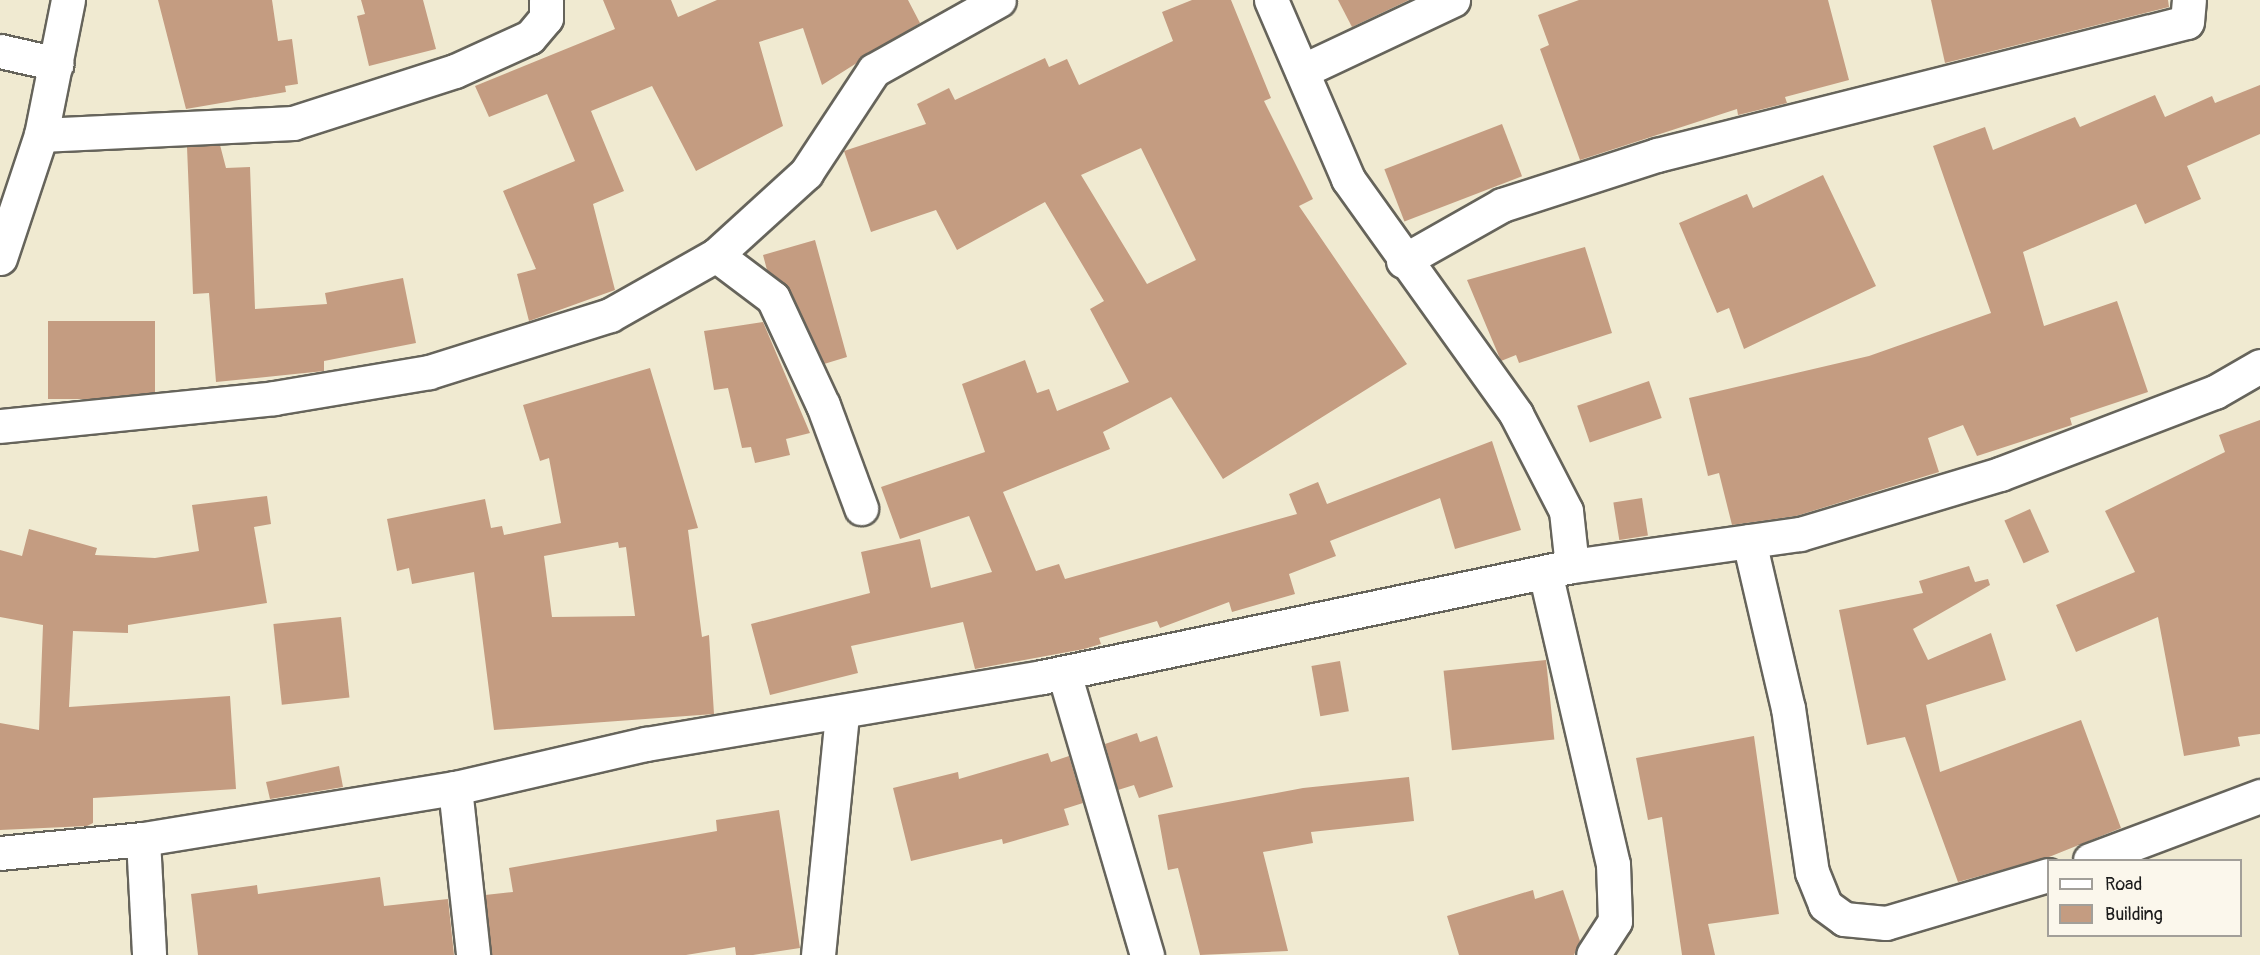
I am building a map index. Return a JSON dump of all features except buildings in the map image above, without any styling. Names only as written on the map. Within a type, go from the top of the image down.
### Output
[{"type":"street","points":[[0,258],[40,135],[57,64],[68,0]]},
{"type":"street","points":[[40,135],[293,123],[455,71],[530,36],[546,18],[546,0]]},
{"type":"street","points":[[0,426],[274,398],[429,372],[610,315],[716,255],[806,173],[874,70],[999,0]]},
{"type":"street","points":[[1271,0],[1348,179],[1403,261],[1516,414],[1566,511],[1559,569],[1612,864],[1615,921],[1593,955]]},
{"type":"street","points":[[1302,71],[1453,0]]},
{"type":"street","points":[[1403,261],[1502,205],[1657,155],[2187,22],[2189,0]]},
{"type":"street","points":[[0,51],[57,64]]},
{"type":"street","points":[[716,255],[773,298],[824,405],[861,508]]},
{"type":"street","points":[[0,853],[143,839],[455,788],[646,744],[842,713],[1064,673],[1559,569],[1800,534],[2000,474],[2215,392],[2260,366]]},
{"type":"street","points":[[1749,541],[1788,708],[1812,872],[1825,905],[1844,919],[1886,923],[2047,876]]},
{"type":"street","points":[[1064,673],[1147,955]]},
{"type":"street","points":[[818,955],[842,713]]},
{"type":"street","points":[[455,788],[473,955]]},
{"type":"street","points":[[2095,859],[2260,796]]},
{"type":"street","points":[[143,839],[149,955]]}]
